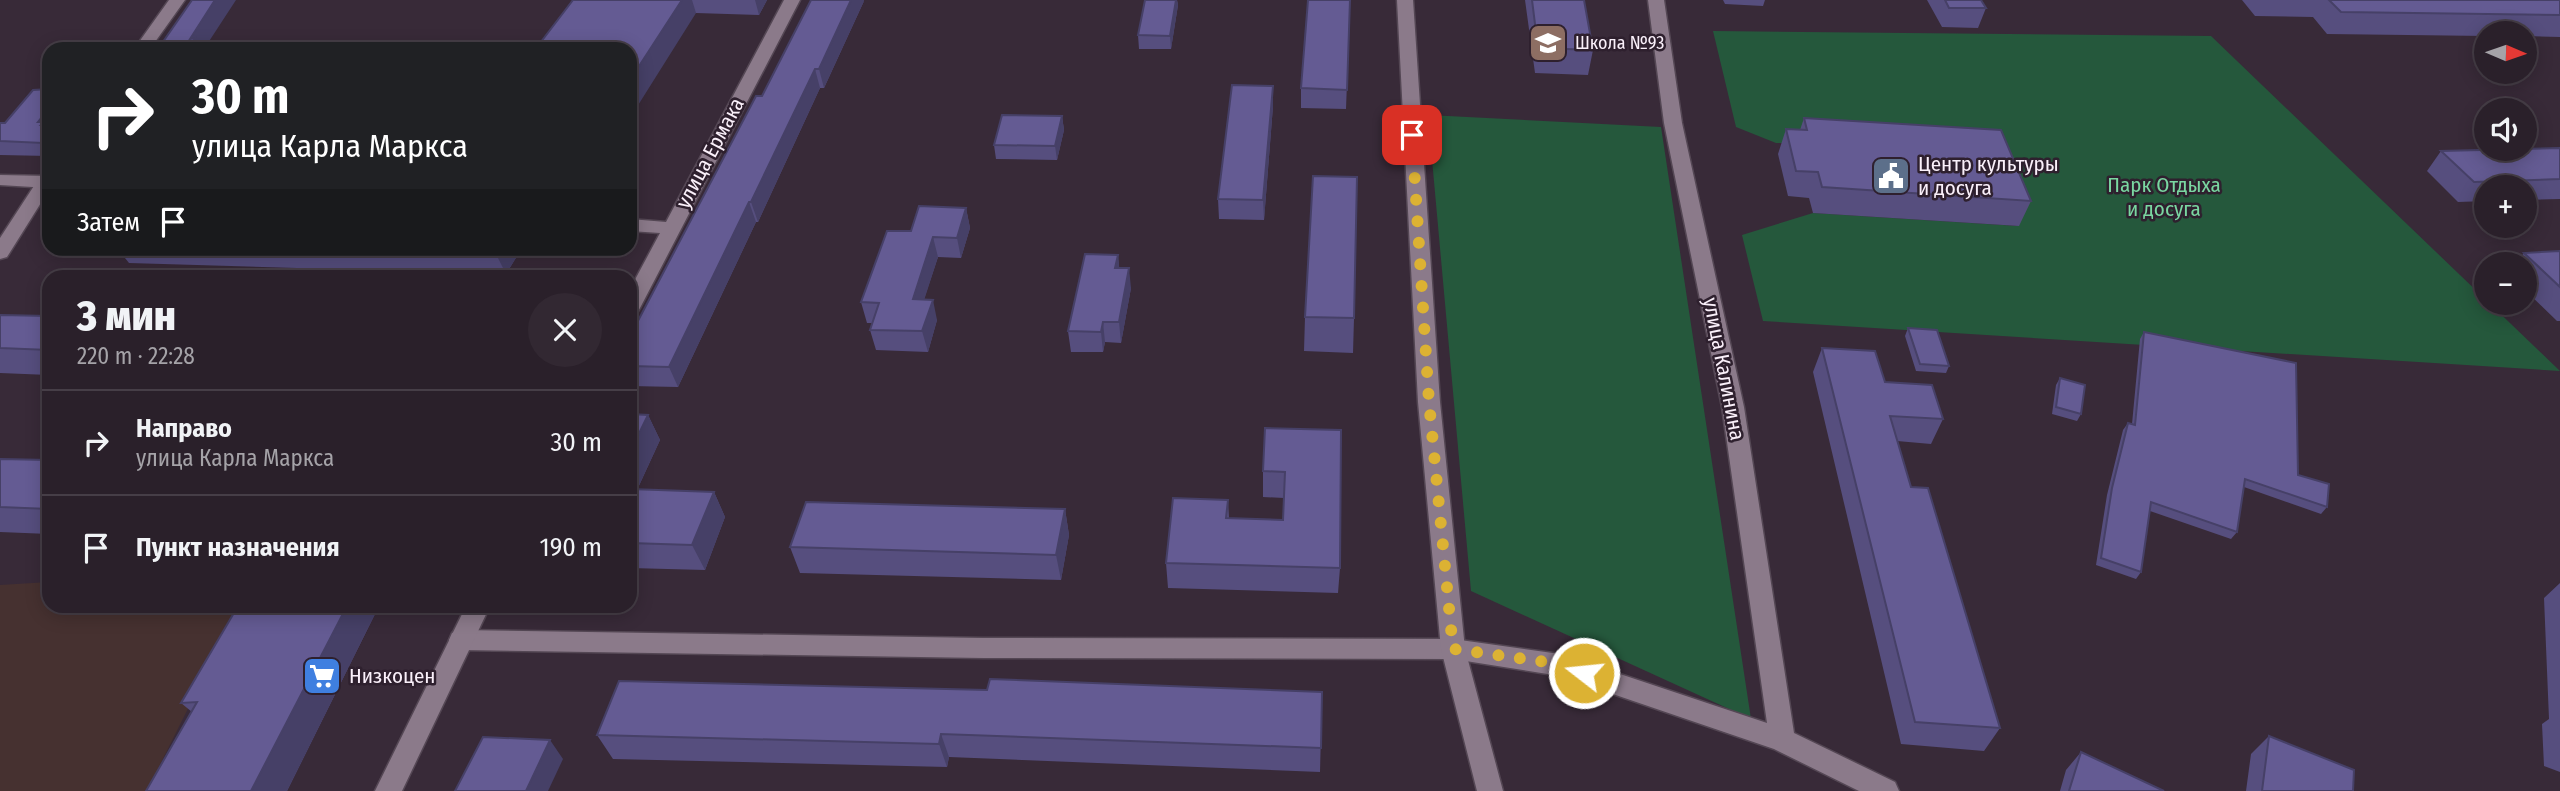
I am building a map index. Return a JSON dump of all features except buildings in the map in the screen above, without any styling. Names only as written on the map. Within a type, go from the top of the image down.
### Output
[{"type":"street","points":[[147,42],[177,0]]},
{"type":"street","name":"улица Ермака","points":[[637,294],[792,0]]},
{"type":"street","points":[[1405,0],[1429,402],[1453,649],[1490,791]]},
{"type":"street","name":"улица Калинина","points":[[1656,0],[1673,123],[1733,407],[1782,740]]},
{"type":"street","points":[[0,180],[42,180]]},
{"type":"street","points":[[0,253],[42,189]]},
{"type":"street","points":[[637,226],[670,228]]},
{"type":"street","points":[[388,791],[474,613]]},
{"type":"street","points":[[461,640],[983,648],[1453,649],[1560,664],[1782,740],[1886,791]]},
{"type":"shaded area","points":[[42,582],[42,613],[236,613],[147,791],[0,791],[0,585]]},
{"type":"green space","name":"Парк Отдыха и досуга","points":[[1713,31],[2211,36],[2474,288],[2474,315],[2502,315],[2560,371],[1763,321],[1742,235],[1813,213],[2018,226],[1795,143],[1776,143],[1736,127]]},
{"type":"green space","points":[[1428,115],[1661,127],[1751,719],[1471,591]]},
{"type":"place","name":"Школа №93","points":[[1548,43]]},
{"type":"place","name":"Центр культуры и досуга","points":[[1891,176]]},
{"type":"place","name":"Низкоцен","points":[[322,676]]},
{"type":"route","points":[[1412,135],[1429,402],[1453,649],[1560,664],[1584,673]]}]
